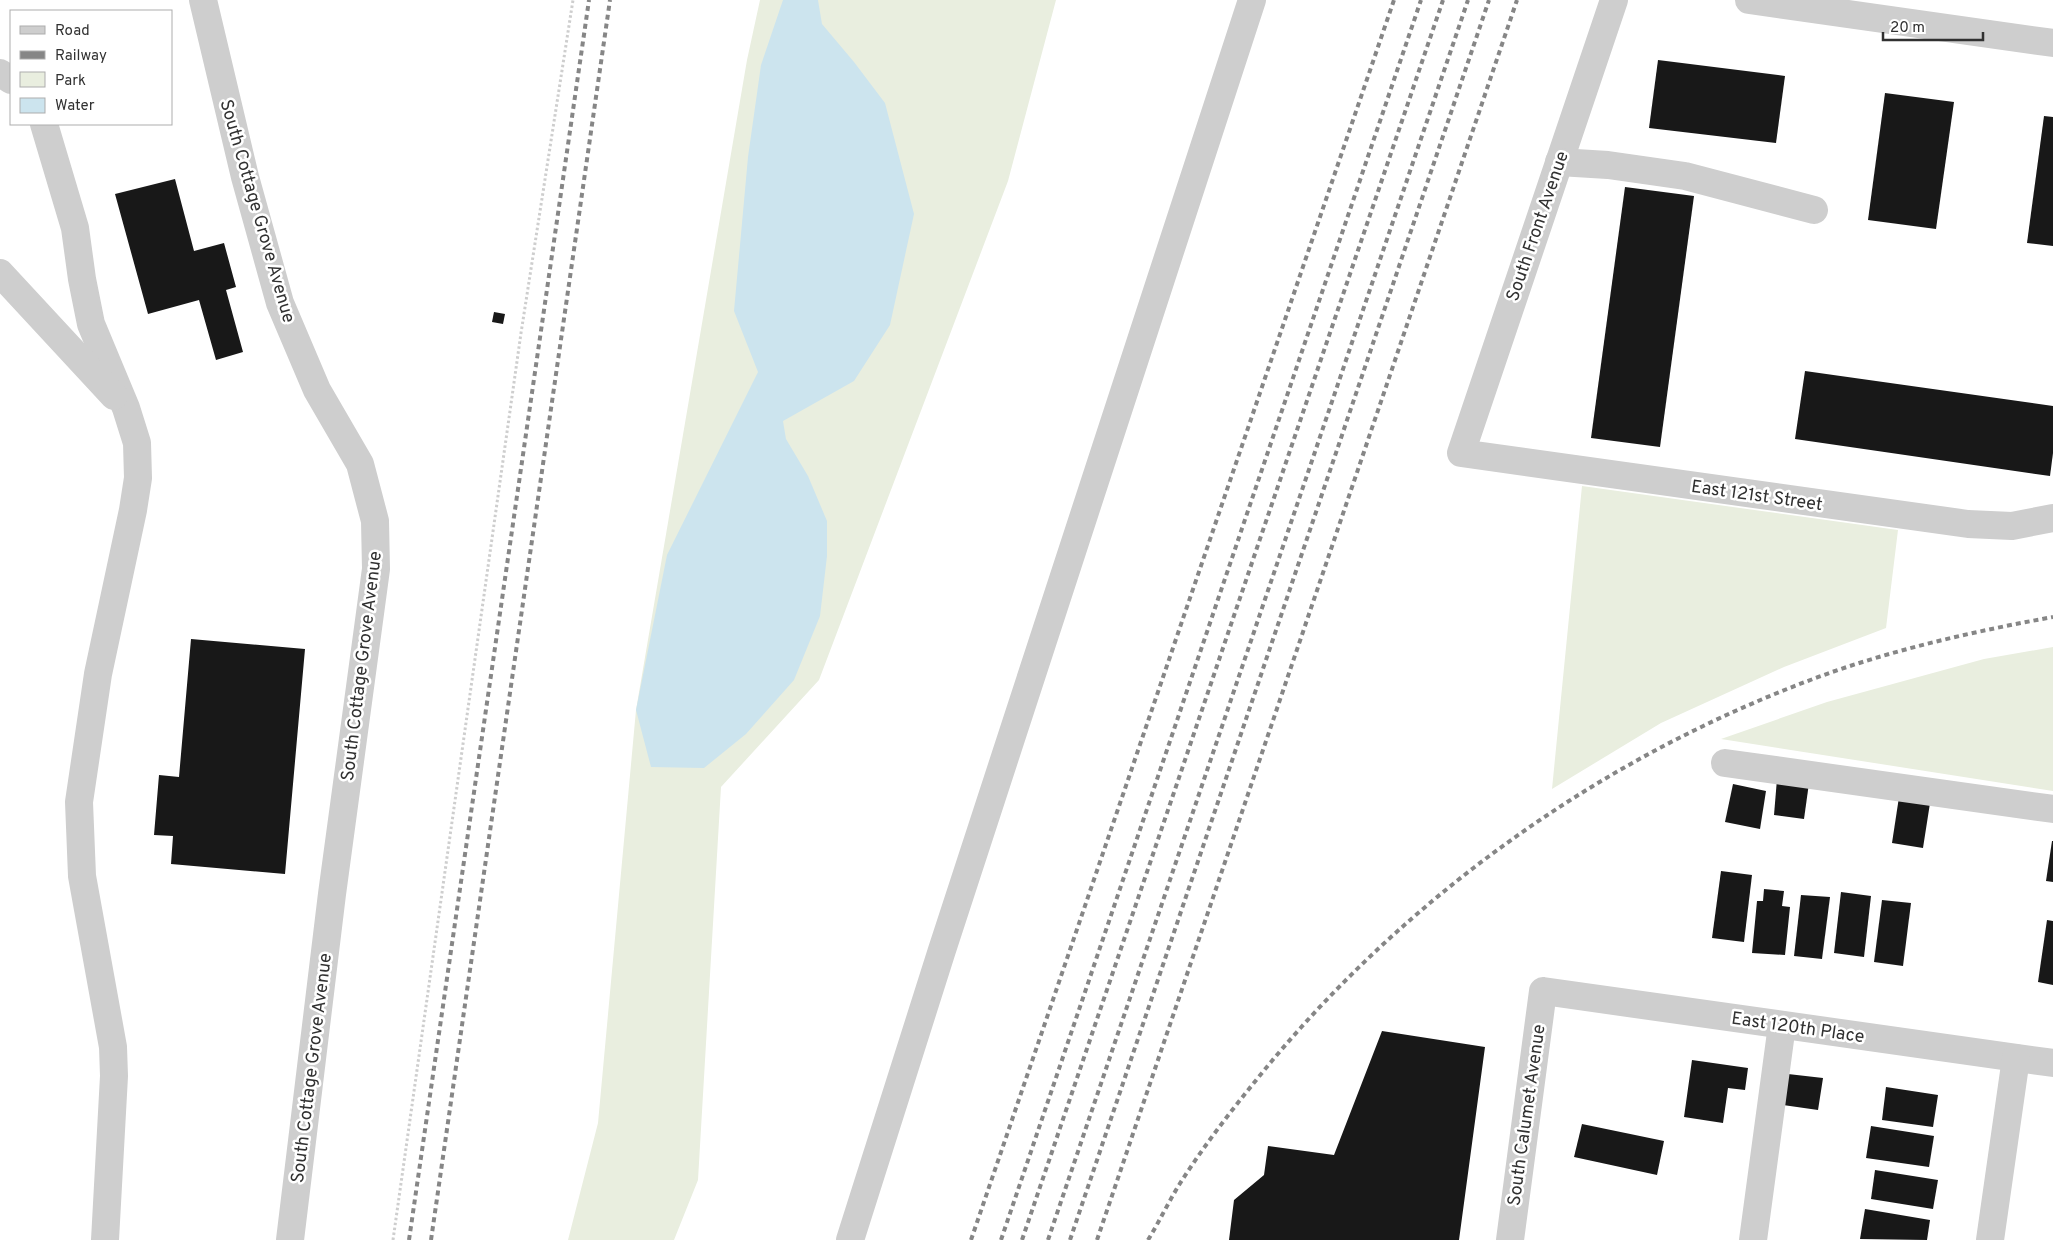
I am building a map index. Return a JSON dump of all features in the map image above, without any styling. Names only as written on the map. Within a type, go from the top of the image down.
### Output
[{"type":"street","name":"South Cottage Grove Avenue","points":[[203,0],[245,178],[280,303],[317,390],[360,464],[375,521],[376,569],[334,884],[290,1240]]},
{"type":"street","points":[[850,1240],[942,950],[1252,0]]},
{"type":"street","name":"South Front Avenue","points":[[1461,453],[1614,0]]},
{"type":"street","points":[[1749,0],[2053,43]]},
{"type":"street","points":[[44,125],[75,228],[91,324],[126,408],[137,443],[138,478],[133,510],[98,674],[79,802],[82,876],[113,1047],[114,1076],[105,1240]]},
{"type":"street","points":[[1559,162],[1608,165],[1685,176],[1814,210]]},
{"type":"street","points":[[0,274],[126,408]]},
{"type":"street","name":"East 121st Street","points":[[1461,453],[1968,524],[2012,526],[2053,518]]},
{"type":"street","points":[[1725,764],[2053,809]]},
{"type":"street","name":"East 120th Place","points":[[1543,991],[2053,1063]]},
{"type":"street","name":"South Calumet Avenue","points":[[1510,1240],[1543,991]]},
{"type":"street","points":[[1753,1240],[1782,1025]]},
{"type":"street","points":[[1990,1240],[2016,1058]]},
{"type":"path","points":[[393,1240],[521,333],[573,0]]},
{"type":"green space","points":[[760,0],[1056,0],[1008,181],[819,680],[721,787],[698,1180],[674,1240],[568,1240],[598,1123],[636,710],[747,60]]},
{"type":"green space","points":[[1582,486],[1898,530],[1886,628],[1784,667],[1661,723],[1552,789]]},
{"type":"green space","points":[[2053,647],[2053,791],[1721,739],[1827,702],[1984,659]]},
{"type":"water","points":[[783,0],[818,0],[822,24],[885,103],[914,214],[890,325],[854,381],[783,421],[786,439],[808,476],[827,521],[827,556],[820,616],[794,680],[746,734],[704,768],[651,767],[636,710],[667,555],[758,372],[734,311],[748,157],[761,65]]},
{"type":"building","points":[[1658,60],[1785,76],[1776,143],[1649,128]]},
{"type":"building","points":[[1885,93],[1954,102],[1936,229],[1868,220]]},
{"type":"building","points":[[2044,116],[2053,117],[2053,246],[2027,243]]},
{"type":"building","points":[[175,179],[194,251],[224,243],[236,287],[226,290],[243,352],[216,360],[199,300],[148,314],[115,194]]},
{"type":"building","points":[[1625,187],[1694,196],[1660,447],[1591,438]]},
{"type":"building","points":[[494,312],[505,314],[503,324],[492,322]]},
{"type":"building","points":[[1805,371],[2053,406],[2053,453],[2050,476],[1795,439]]},
{"type":"building","points":[[191,639],[305,649],[285,874],[171,864],[173,836],[154,835],[159,775],[179,777]]},
{"type":"building","points":[[1777,779],[1809,783],[1804,819],[1774,815]]},
{"type":"building","points":[[1733,784],[1766,791],[1760,829],[1725,822]]},
{"type":"building","points":[[1899,797],[1930,803],[1923,848],[1892,843]]},
{"type":"building","points":[[2053,841],[2053,882],[2046,881]]},
{"type":"building","points":[[1721,871],[1752,875],[1744,942],[1712,938]]},
{"type":"building","points":[[1764,889],[1784,891],[1782,906],[1790,907],[1785,955],[1752,953],[1757,901],[1763,901]]},
{"type":"building","points":[[1841,892],[1871,896],[1864,957],[1834,953]]},
{"type":"building","points":[[1801,895],[1830,897],[1822,959],[1794,956]]},
{"type":"building","points":[[1882,900],[1911,903],[1903,966],[1874,962]]},
{"type":"building","points":[[2047,920],[2053,921],[2053,985],[2038,982]]},
{"type":"building","points":[[1382,1031],[1485,1047],[1459,1240],[1229,1240],[1234,1200],[1264,1175],[1268,1146],[1334,1155]]},
{"type":"building","points":[[1692,1060],[1748,1068],[1745,1090],[1728,1088],[1723,1123],[1684,1117]]},
{"type":"building","points":[[1788,1074],[1823,1078],[1818,1110],[1783,1105]]},
{"type":"building","points":[[1886,1087],[1938,1095],[1933,1127],[1882,1120]]},
{"type":"building","points":[[1582,1124],[1664,1141],[1657,1175],[1574,1157]]},
{"type":"building","points":[[1871,1126],[1934,1136],[1929,1167],[1866,1158]]},
{"type":"building","points":[[1875,1170],[1938,1180],[1933,1209],[1871,1199]]},
{"type":"building","points":[[1865,1209],[1930,1220],[1927,1240],[1860,1239]]},
{"type":"railway","points":[[409,1240],[589,0]]},
{"type":"railway","points":[[431,1240],[610,0]]},
{"type":"railway","points":[[971,1240],[1394,0]]},
{"type":"railway","points":[[1001,1240],[1421,0]]},
{"type":"railway","points":[[1022,1240],[1443,0]]},
{"type":"railway","points":[[1048,1240],[1468,0]]},
{"type":"railway","points":[[1070,1240],[1489,0]]},
{"type":"railway","points":[[1097,1240],[1517,0]]},
{"type":"railway","points":[[1148,1240],[1179,1185],[1214,1133],[1253,1084],[1311,1017],[1373,954],[1439,895],[1509,841],[1583,792],[1660,748],[1739,709],[1821,676],[1878,657],[1995,628],[2053,617]]}]
